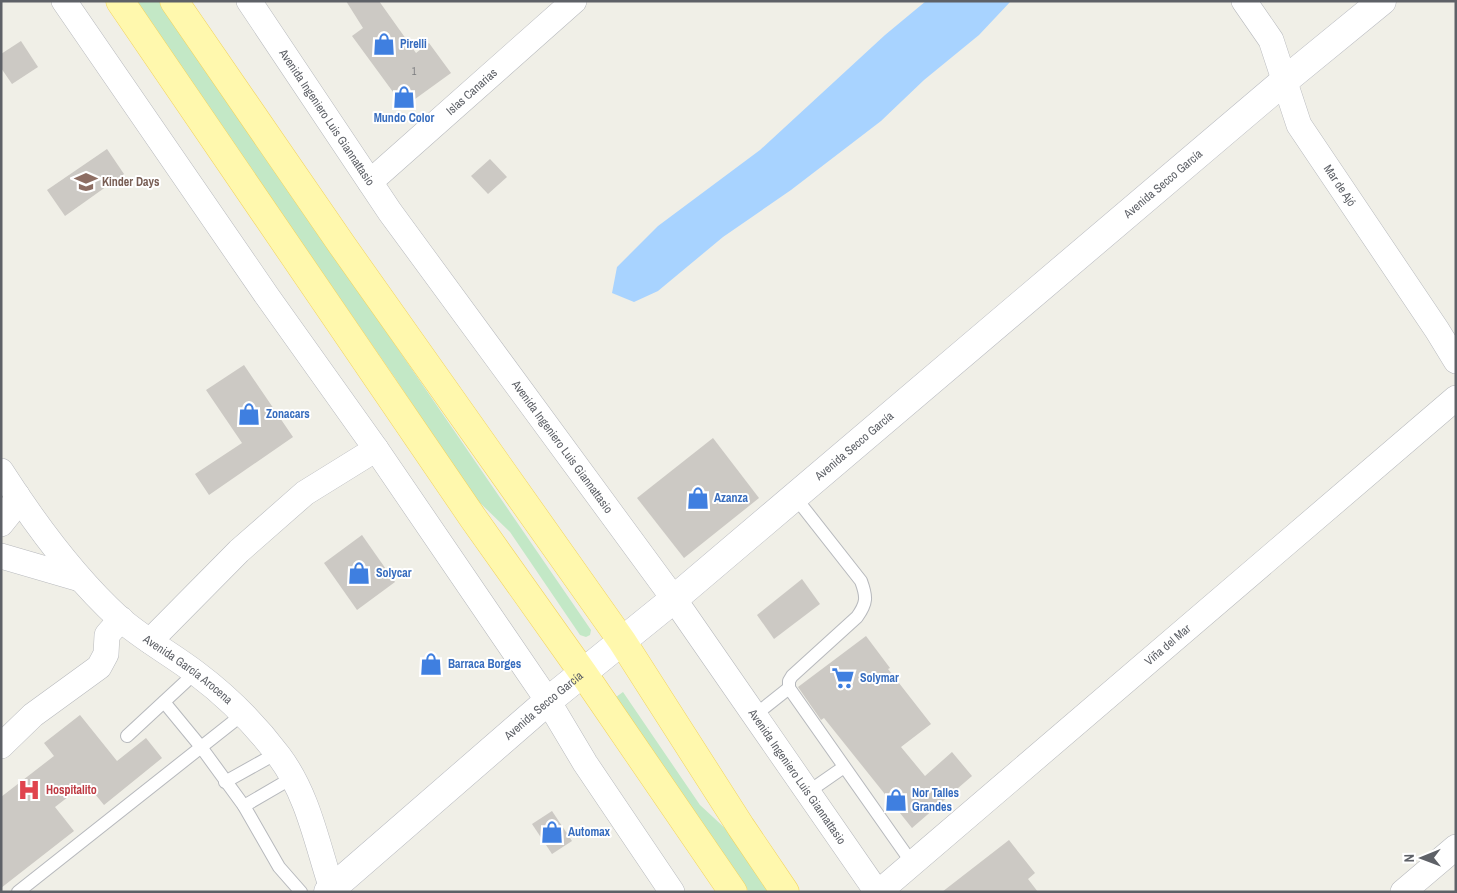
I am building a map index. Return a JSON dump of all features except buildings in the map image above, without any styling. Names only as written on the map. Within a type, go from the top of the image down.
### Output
[{"type":"main road","points":[[120,1],[467,510],[583,673],[733,892]]},
{"type":"main road","points":[[174,1],[342,245],[622,641],[741,827],[785,892]]},
{"type":"street","points":[[64,1],[261,288],[376,449],[548,701],[585,763],[672,892]]},
{"type":"street","name":"Avenida Ingeniero Luis Giannattasio","points":[[249,1],[390,212],[674,599],[878,892]]},
{"type":"street","name":"Islas Canarias","points":[[370,182],[574,1]]},
{"type":"street","name":"Mar de Ajó","points":[[1244,1],[1270,40],[1299,125],[1456,361]]},
{"type":"street","name":"Avenida Secco García","points":[[331,891],[548,701],[674,599],[1283,82],[1382,1]]},
{"type":"street","name":"Viña del Mar","points":[[878,892],[1456,398]]},
{"type":"street","points":[[150,641],[239,551],[305,493],[376,449]]},
{"type":"street","name":"Avenida García Arocena","points":[[1,471],[16,495],[80,579],[121,619],[196,672],[222,694],[243,714],[277,753],[308,810],[331,891]]},
{"type":"street","points":[[1,524],[9,514],[16,495]]},
{"type":"street","points":[[1,556],[80,579]]},
{"type":"street","points":[[1,746],[33,715],[99,667],[106,654],[107,636],[121,619]]},
{"type":"street","points":[[1403,892],[1456,847]]},
{"type":"lane","points":[[795,497],[861,581],[866,595],[864,608],[857,617],[792,676],[788,682],[789,688],[912,863]]},
{"type":"lane","points":[[127,736],[196,672]]},
{"type":"lane","points":[[755,715],[789,688]]},
{"type":"lane","points":[[164,702],[201,747],[244,806],[279,867],[301,892]]},
{"type":"lane","points":[[18,892],[243,714]]},
{"type":"lane","points":[[226,782],[277,753]]},
{"type":"lane","points":[[808,792],[844,767]]},
{"type":"lane","points":[[244,806],[292,778]]},
{"type":"green space","points":[[135,1],[159,1],[591,630],[590,635],[586,637],[580,635],[510,532],[474,497],[395,378]]},
{"type":"green space","points":[[623,692],[700,805],[727,830],[770,892],[749,892],[616,697]]},
{"type":"water","points":[[926,1],[1011,1],[979,35],[924,80],[881,121],[791,190],[723,237],[658,291],[634,302],[612,293],[617,267],[658,226],[760,150],[885,35]]},
{"type":"place","name":"Pirelli","points":[[384,44]]},
{"type":"place","name":"Mundo Color","points":[[404,97]]},
{"type":"place","name":"Kinder Days","points":[[86,182]]},
{"type":"place","name":"Zonacars","points":[[249,414]]},
{"type":"place","name":"Azanza","points":[[698,498]]},
{"type":"place","name":"Solycar","points":[[359,573]]},
{"type":"place","name":"Barraca Borges","points":[[431,664]]},
{"type":"place","name":"Solymar","points":[[843,678]]},
{"type":"place","name":"Hospitalito","points":[[29,790]]},
{"type":"place","name":"Nor Talles Grandes","points":[[896,800]]},
{"type":"place","name":"Automax","points":[[552,832]]}]
